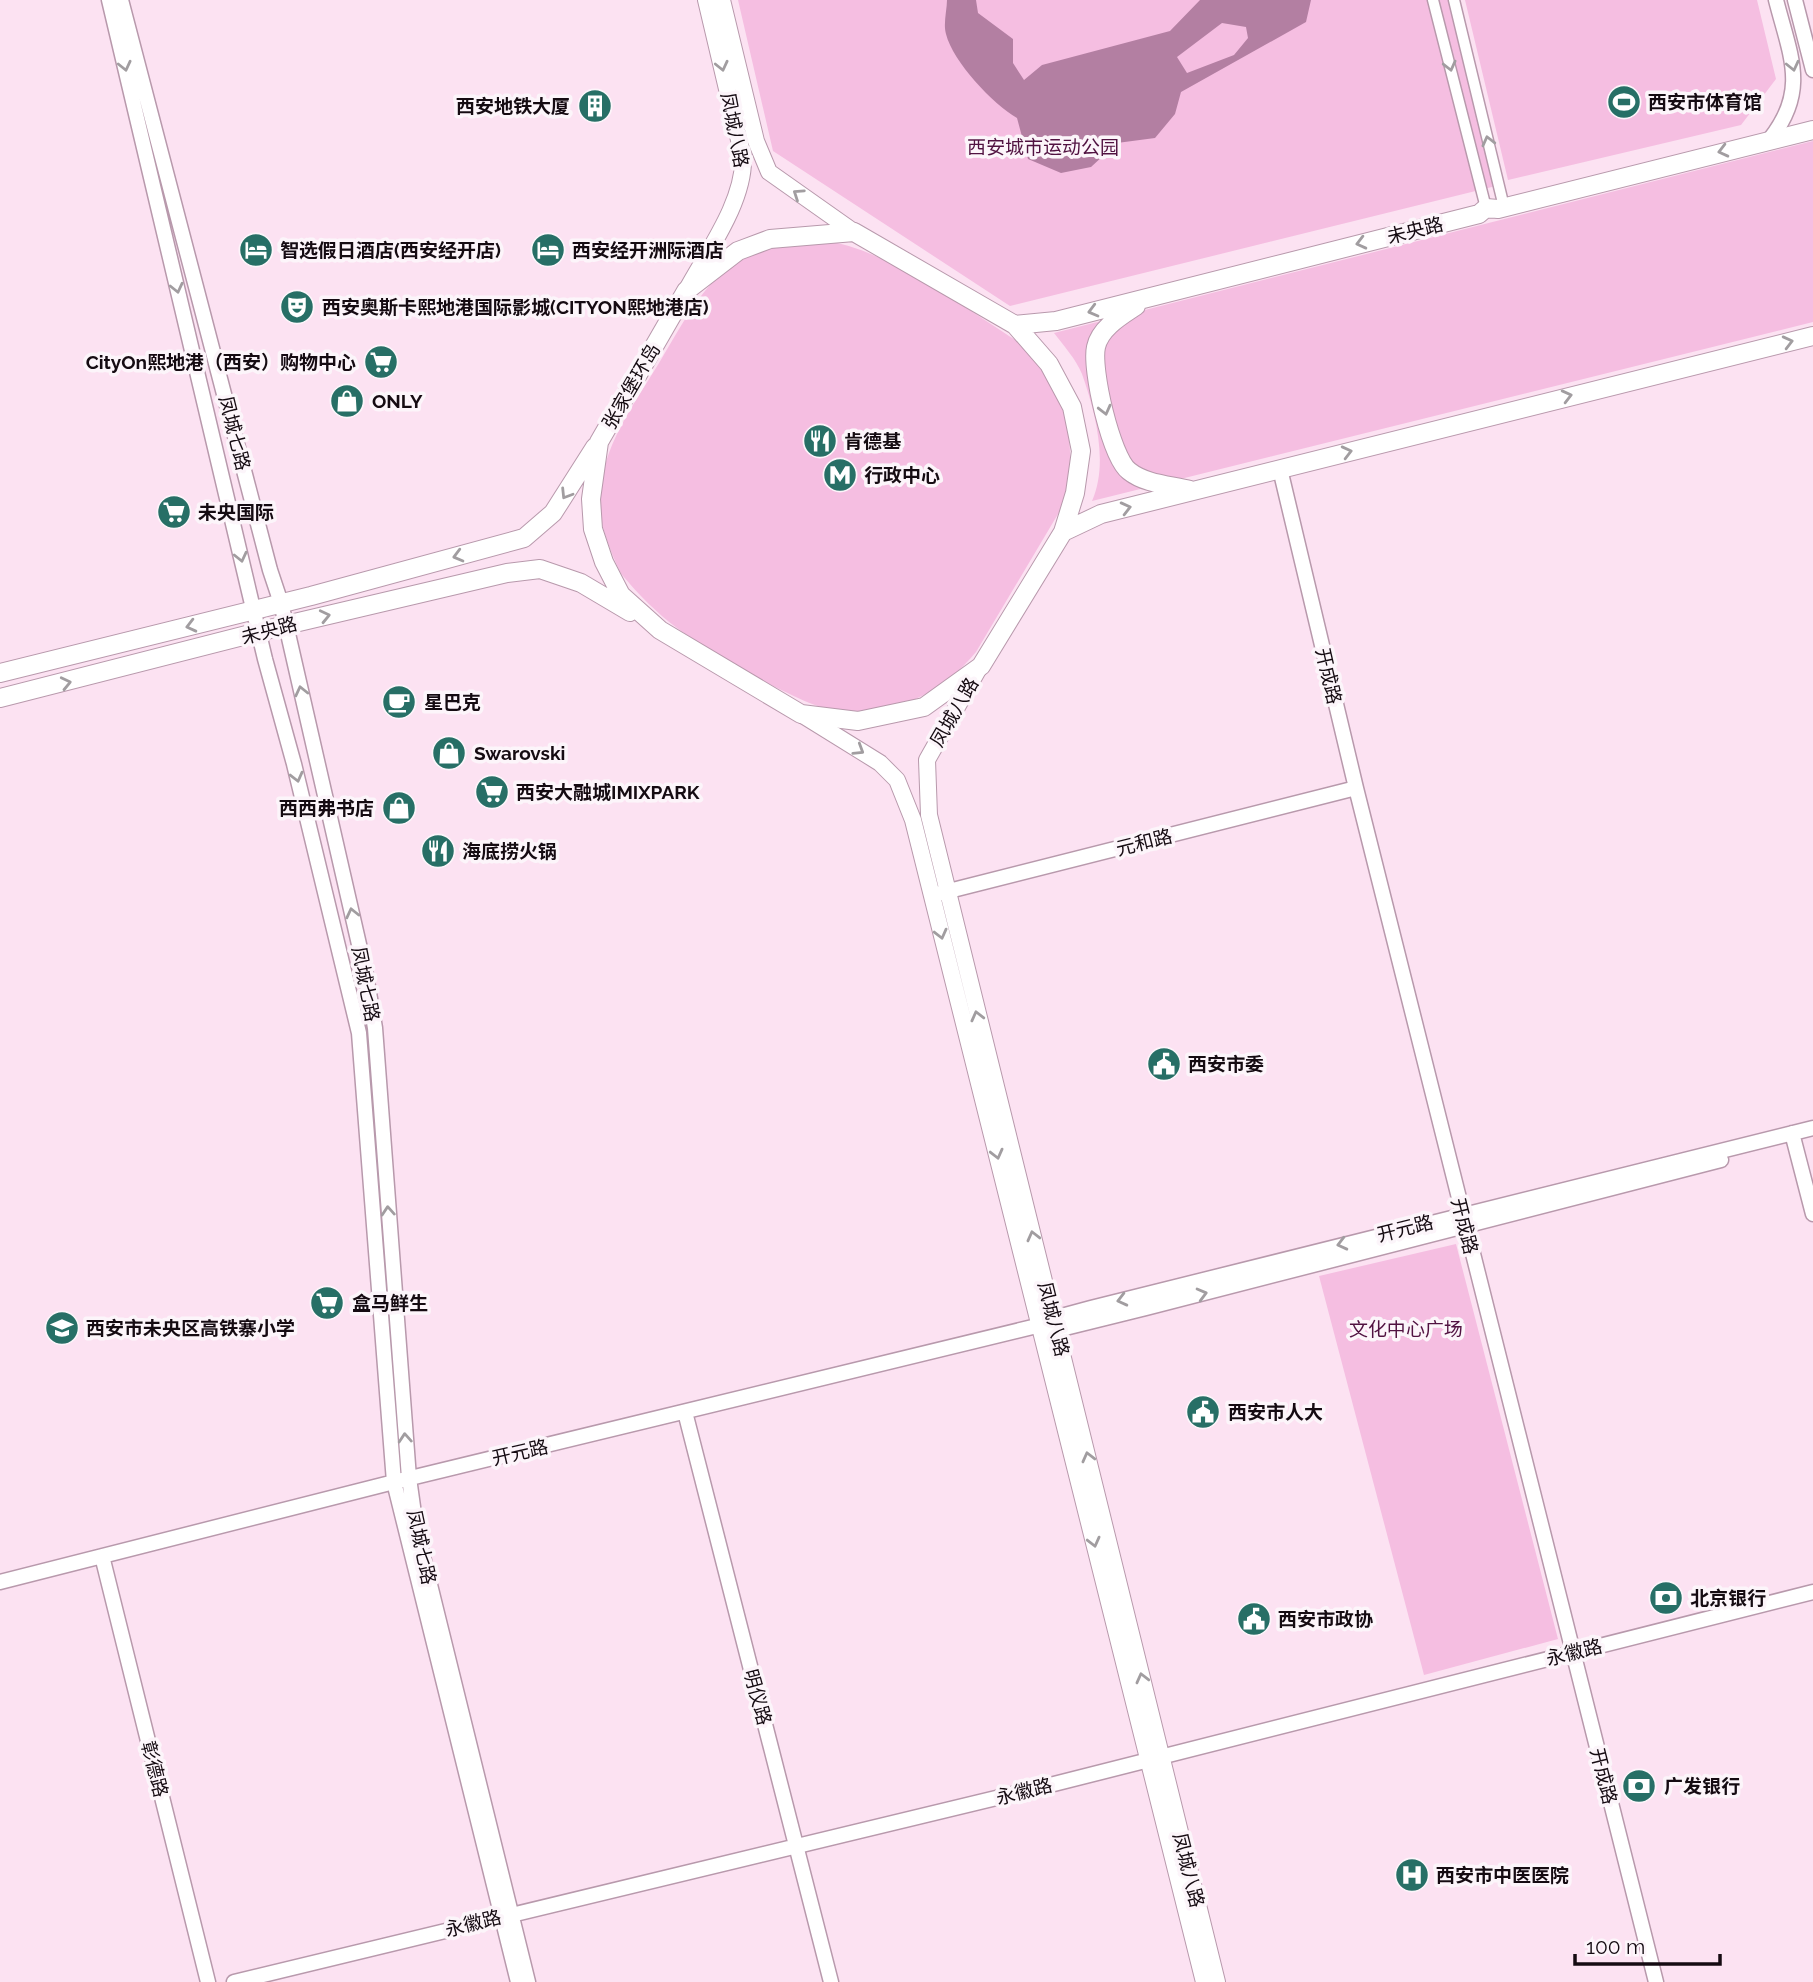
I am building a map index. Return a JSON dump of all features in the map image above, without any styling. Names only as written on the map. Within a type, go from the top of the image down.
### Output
[{"type":"main road","name":"凤城八路","points":[[686,291],[738,195],[744,174],[743,157],[706,0]]},
{"type":"main road","name":"凤城八路","points":[[722,0],[756,141],[769,172],[854,232]]},
{"type":"main road","name":"未央路","points":[[1015,325],[1056,321],[1495,208],[1813,130]]},
{"type":"main road","name":"张家堡环岛","points":[[854,232],[1015,325],[1049,364],[1072,407],[1081,451],[1075,493],[1063,532],[981,666],[924,707],[858,722],[801,714],[660,630],[621,595],[604,562],[593,529],[591,499],[598,442],[686,291],[738,251],[770,239],[854,232]]},
{"type":"main road","points":[[1151,296],[1113,321],[1096,345],[1095,367],[1116,454],[1127,470],[1144,480],[1194,491]]},
{"type":"main road","points":[[1063,532],[1101,514],[1813,336]]},
{"type":"main road","name":"未央路","points":[[0,673],[281,603],[524,538],[553,513],[598,442]]},
{"type":"main road","name":"未央路","points":[[0,698],[286,625],[507,573],[540,569],[581,583],[660,630]]},
{"type":"main road","name":"凤城八路","points":[[939,893],[929,815],[926,760],[981,666]]},
{"type":"main road","name":"凤城八路","points":[[801,714],[880,763],[897,780],[939,893],[1051,1324],[1154,1756],[1204,1982]]},
{"type":"main road","name":"凤城八路","points":[[1154,1756],[1217,1982]]},
{"type":"street","name":"凤城七路","points":[[110,0],[253,609],[359,1033],[394,1482],[527,1982]]},
{"type":"street","name":"凤城七路","points":[[121,0],[270,570],[281,603],[363,962],[375,1028],[408,1478],[416,1528],[507,1914],[518,1982]]},
{"type":"street","points":[[1433,0],[1495,208]]},
{"type":"street","points":[[1454,0],[1495,208]]},
{"type":"street","points":[[1770,139],[1791,106],[1796,76],[1776,0]]},
{"type":"street","points":[[1795,0],[1813,70]]},
{"type":"street","name":"开成路","points":[[1280,469],[1356,788],[1656,1982]]},
{"type":"street","name":"元和路","points":[[939,893],[1356,788]]},
{"type":"street","name":"开元路","points":[[0,1582],[408,1478],[1051,1324],[1793,1137],[1813,1128]]},
{"type":"street","points":[[1793,1137],[1813,1214]]},
{"type":"street","name":"开元路","points":[[1793,1137],[1813,1137]]},
{"type":"street","name":"明仪路","points":[[685,1412],[831,1982]]},
{"type":"street","name":"彰德路","points":[[102,1556],[208,1982]]},
{"type":"street","name":"永徽路","points":[[234,1982],[507,1914],[797,1847],[1813,1592]]},
{"type":"green space","name":"西安城市运动公园","points":[[738,0],[1458,0],[1504,184],[1010,306],[773,151]]},
{"type":"green space","name":"西安市体育馆","points":[[1465,0],[1757,0],[1776,79],[1741,125],[1508,180]]},
{"type":"green space","points":[[1813,141],[1813,322],[1092,501],[1097,486],[1100,454],[1095,420],[1079,368],[1054,333]]},
{"type":"green space","points":[[822,240],[874,255],[900,268],[951,297],[1022,344],[1050,381],[1066,421],[1069,442],[1070,464],[1061,509],[976,652],[963,667],[932,691],[896,706],[857,712],[820,707],[778,689],[677,628],[649,604],[623,576],[609,545],[600,512],[604,470],[619,431],[682,324],[705,291],[718,276],[750,254],[769,247]]},
{"type":"green space","name":"文化中心广场","points":[[1456,1244],[1558,1639],[1424,1675],[1319,1276]]},
{"type":"shaded area","points":[[947,0],[976,0],[978,13],[1013,39],[1013,63],[1024,80],[1042,65],[1170,31],[1200,0],[1311,0],[1306,22],[1181,92],[1175,114],[1155,138],[1117,143],[1091,167],[1061,173],[1028,159],[1017,118],[986,93],[957,57],[945,30]],"holes":[[[1222,23],[1246,27],[1248,38],[1234,55],[1187,73],[1177,57]]]},
{"type":"place","name":"西安市体育馆","points":[[1624,102]]},
{"type":"place","name":"西安地铁大厦","points":[[595,106]]},
{"type":"place","name":"智选假日酒店(西安经开店)","points":[[256,250]]},
{"type":"place","name":"西安经开洲际酒店","points":[[548,250]]},
{"type":"place","name":"西安奥斯卡熙地港国际影城(CITYON熙地港店)","points":[[297,307]]},
{"type":"place","name":"CityOn熙地港（西安）购物中心","points":[[381,362]]},
{"type":"place","name":"ONLY","points":[[347,401]]},
{"type":"place","name":"肯德基","points":[[820,441]]},
{"type":"place","name":"行政中心","points":[[840,475]]},
{"type":"place","name":"未央国际","points":[[174,512]]},
{"type":"place","name":"星巴克","points":[[399,702]]},
{"type":"place","name":"Swarovski","points":[[449,753]]},
{"type":"place","name":"西安大融城IMIXPARK","points":[[492,792]]},
{"type":"place","name":"西西弗书店","points":[[399,808]]},
{"type":"place","name":"海底捞火锅","points":[[438,851]]},
{"type":"place","name":"西安市委","points":[[1164,1064]]},
{"type":"place","name":"盒马鲜生","points":[[327,1303]]},
{"type":"place","name":"西安市未央区高铁寨小学","points":[[62,1328]]},
{"type":"place","name":"西安市人大","points":[[1203,1412]]},
{"type":"place","name":"北京银行","points":[[1666,1598]]},
{"type":"place","name":"西安市政协","points":[[1254,1619]]},
{"type":"place","name":"广发银行","points":[[1639,1786]]},
{"type":"place","name":"西安市中医医院","points":[[1412,1875]]}]
